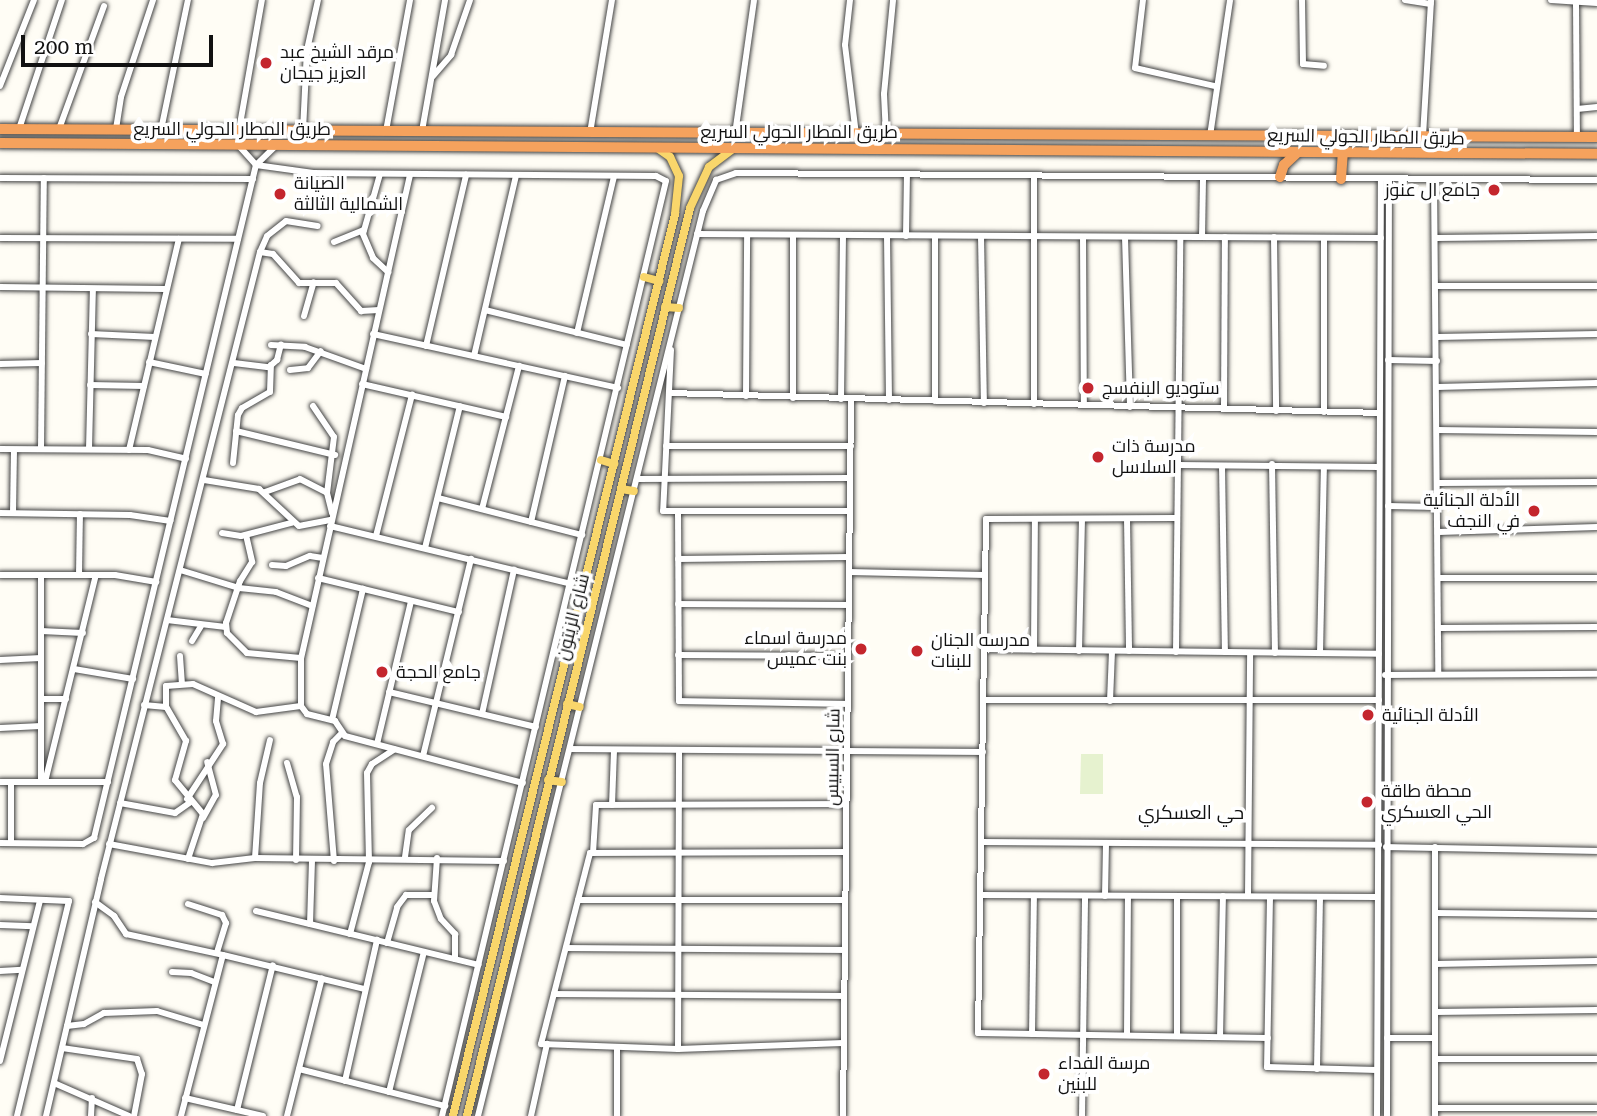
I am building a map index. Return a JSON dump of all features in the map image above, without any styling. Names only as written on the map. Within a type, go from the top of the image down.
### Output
[{"type":"highway","name":"طريق المطار الحولي السريع","points":[[0,129],[1597,137]]},
{"type":"highway","points":[[1526,154],[1527,136]]},
{"type":"highway","points":[[1559,136],[1559,154]]},
{"type":"highway","name":"طريق المطار الحولي السريع","points":[[0,143],[1597,154]]},
{"type":"highway","points":[[1280,177],[1284,165],[1298,152]]},
{"type":"highway","points":[[1341,179],[1343,153]]},
{"type":"main road","name":"شارع الزيتون","points":[[467,1116],[684,230],[703,174],[723,154],[740,146]]},
{"type":"main road","name":"شارع الزيتون","points":[[453,1116],[672,226],[679,176],[670,157],[657,148]]},
{"type":"main road","points":[[672,226],[684,230]]},
{"type":"main road","points":[[644,277],[659,281]]},
{"type":"main road","points":[[665,307],[679,308]]},
{"type":"main road","points":[[601,460],[614,464]]},
{"type":"main road","points":[[621,488],[634,491]]},
{"type":"main road","points":[[587,576],[593,581],[599,578]]},
{"type":"main road","points":[[580,603],[592,606]]},
{"type":"main road","points":[[567,705],[580,707]]},
{"type":"main road","points":[[541,706],[554,708]]},
{"type":"main road","points":[[548,780],[562,782]]},
{"type":"main road","points":[[450,1083],[461,1086]]},
{"type":"street","points":[[0,86],[34,0]]},
{"type":"street","points":[[19,129],[62,0]]},
{"type":"street","points":[[116,129],[121,97],[153,0]]},
{"type":"street","points":[[162,130],[188,0]]},
{"type":"street","points":[[239,130],[261,0]]},
{"type":"street","points":[[303,131],[307,50],[318,0]]},
{"type":"street","points":[[386,131],[410,0]]},
{"type":"street","points":[[422,131],[445,0]]},
{"type":"street","points":[[432,77],[451,55],[470,0]]},
{"type":"street","points":[[590,132],[611,0]]},
{"type":"street","points":[[735,134],[754,0]]},
{"type":"street","points":[[850,0],[845,45],[856,134]]},
{"type":"street","points":[[886,135],[884,94],[893,0]]},
{"type":"street","points":[[1143,0],[1135,68],[1214,86]]},
{"type":"street","points":[[1210,136],[1214,86],[1230,0]]},
{"type":"street","points":[[1302,0],[1303,64],[1324,66]]},
{"type":"street","points":[[1405,0],[1431,2],[1423,136]]},
{"type":"street","points":[[1551,0],[1597,3]]},
{"type":"street","points":[[1576,3],[1577,137]]},
{"type":"street","points":[[59,129],[104,6]]},
{"type":"street","points":[[1577,109],[1597,107]]},
{"type":"street","points":[[234,144],[248,152],[256,165]]},
{"type":"street","points":[[0,843],[91,842],[108,782],[256,165],[278,145]]},
{"type":"street","points":[[256,165],[313,173],[660,176],[666,181],[442,1116]]},
{"type":"street","points":[[380,174],[381,186],[364,230],[368,250],[388,272]]},
{"type":"street","points":[[478,1116],[711,186],[727,174],[1597,180]]},
{"type":"street","points":[[906,236],[908,174]]},
{"type":"street","points":[[410,175],[301,659],[301,706],[307,714],[332,720],[341,734],[523,783]]},
{"type":"street","points":[[426,346],[466,175]]},
{"type":"street","points":[[1034,175],[1034,404]]},
{"type":"street","points":[[474,356],[516,176]]},
{"type":"street","points":[[577,333],[614,176]]},
{"type":"street","points":[[1202,237],[1203,177]]},
{"type":"street","points":[[0,178],[253,179]]},
{"type":"street","points":[[41,448],[44,178]]},
{"type":"street","points":[[1377,1116],[1377,897],[1382,846],[1385,675],[1379,467],[1381,180]]},
{"type":"street","points":[[1382,589],[1388,506],[1389,180]]},
{"type":"street","points":[[1434,180],[1440,628],[1438,673]]},
{"type":"street","points":[[46,1116],[109,844],[234,363],[260,252],[267,236],[286,221],[318,226]]},
{"type":"street","points":[[334,242],[364,230]]},
{"type":"street","points":[[697,234],[1381,238]]},
{"type":"street","points":[[746,396],[747,236]]},
{"type":"street","points":[[793,236],[793,398]]},
{"type":"street","points":[[841,399],[843,236]]},
{"type":"street","points":[[887,236],[889,400]]},
{"type":"street","points":[[934,236],[935,401]]},
{"type":"street","points":[[981,236],[984,403]]},
{"type":"street","points":[[1436,238],[1597,236]]},
{"type":"street","points":[[1083,237],[1084,405]]},
{"type":"street","points":[[1125,237],[1130,407]]},
{"type":"street","points":[[1176,652],[1180,237]]},
{"type":"street","points":[[1224,409],[1225,237]]},
{"type":"street","points":[[1274,237],[1276,411]]},
{"type":"street","points":[[0,238],[238,239]]},
{"type":"street","points":[[1324,238],[1324,412]]},
{"type":"street","points":[[129,450],[179,239]]},
{"type":"street","points":[[260,252],[273,254],[299,283],[335,284],[361,311],[379,310]]},
{"type":"street","points":[[304,316],[314,282]]},
{"type":"street","points":[[1436,286],[1597,286]]},
{"type":"street","points":[[0,287],[165,289]]},
{"type":"street","points":[[89,449],[93,289]]},
{"type":"street","points":[[485,310],[627,345]]},
{"type":"street","points":[[91,334],[155,337]]},
{"type":"street","points":[[373,334],[618,388]]},
{"type":"street","points":[[1437,337],[1597,334]]},
{"type":"street","points":[[672,335],[663,511],[850,511]]},
{"type":"street","points":[[271,345],[281,344],[321,351],[366,369]]},
{"type":"street","points":[[233,464],[236,431],[242,408],[270,392],[271,365],[281,344]]},
{"type":"street","points":[[290,370],[308,369],[321,351]]},
{"type":"street","points":[[1388,360],[1437,360]]},
{"type":"street","points":[[149,362],[206,374]]},
{"type":"street","points":[[0,364],[42,363]]},
{"type":"street","points":[[234,363],[271,365]]},
{"type":"street","points":[[482,509],[519,366]]},
{"type":"street","points":[[531,522],[565,376]]},
{"type":"street","points":[[1437,387],[1597,383]]},
{"type":"street","points":[[362,384],[506,417]]},
{"type":"street","points":[[90,385],[144,386]]},
{"type":"street","points":[[669,393],[1379,413]]},
{"type":"street","points":[[376,537],[412,395]]},
{"type":"street","name":"شارع السبيس","points":[[843,1116],[851,399]]},
{"type":"street","points":[[313,406],[334,437],[335,455],[327,493],[331,520]]},
{"type":"street","points":[[425,548],[460,406]]},
{"type":"street","points":[[1437,430],[1597,432]]},
{"type":"street","points":[[236,431],[335,455]]},
{"type":"street","points":[[666,446],[851,446]]},
{"type":"street","points":[[0,449],[129,450],[186,459]]},
{"type":"street","points":[[13,513],[14,450]]},
{"type":"street","points":[[1272,464],[1275,653]]},
{"type":"street","points":[[1178,465],[1379,467]]},
{"type":"street","points":[[1222,466],[1225,652]]},
{"type":"street","points":[[1320,653],[1324,467]]},
{"type":"street","points":[[637,479],[850,478]]},
{"type":"street","points":[[204,480],[265,492],[300,479],[327,493]]},
{"type":"street","points":[[1438,483],[1597,482]]},
{"type":"street","points":[[265,492],[291,523]]},
{"type":"street","points":[[438,498],[582,535]]},
{"type":"street","points":[[1388,506],[1438,507]]},
{"type":"street","points":[[678,511],[678,701],[848,704]]},
{"type":"street","points":[[0,513],[80,514],[171,521]]},
{"type":"street","points":[[79,575],[80,514]]},
{"type":"street","points":[[1177,518],[986,519],[978,1033],[1268,1038]]},
{"type":"street","points":[[222,533],[246,535],[291,523],[304,526],[319,519],[331,520],[376,537],[571,584]]},
{"type":"street","points":[[1034,650],[1035,519]]},
{"type":"street","points":[[1079,650],[1082,519]]},
{"type":"street","points":[[1127,519],[1129,651]]},
{"type":"street","points":[[1438,532],[1597,527]]},
{"type":"street","points":[[226,627],[239,588],[252,562],[246,535]]},
{"type":"street","points":[[272,565],[286,566],[310,556],[323,558]]},
{"type":"street","points":[[678,559],[849,557]]},
{"type":"street","points":[[423,756],[471,559]]},
{"type":"street","points":[[180,570],[239,588],[276,592],[312,606]]},
{"type":"street","points":[[482,714],[514,570]]},
{"type":"street","points":[[849,572],[985,575]]},
{"type":"street","points":[[0,575],[96,575],[156,582]]},
{"type":"street","points":[[41,575],[43,782]]},
{"type":"street","points":[[43,782],[96,575]]},
{"type":"street","points":[[318,578],[458,612]]},
{"type":"street","points":[[1439,578],[1597,578]]},
{"type":"street","points":[[332,720],[363,589]]},
{"type":"street","points":[[377,744],[411,601]]},
{"type":"street","points":[[678,604],[849,605]]},
{"type":"street","points":[[1382,610],[1378,654],[1387,1116]]},
{"type":"street","points":[[167,620],[226,627],[247,653],[301,659]]},
{"type":"street","points":[[192,642],[201,626]]},
{"type":"street","points":[[1440,628],[1597,627]]},
{"type":"street","points":[[41,631],[83,633]]},
{"type":"street","points":[[984,649],[1378,654]]},
{"type":"street","points":[[1110,701],[1112,651]]},
{"type":"street","points":[[1248,897],[1250,653]]},
{"type":"street","points":[[678,654],[848,656]]},
{"type":"street","points":[[180,656],[182,683]]},
{"type":"street","points":[[0,660],[41,658]]},
{"type":"street","points":[[74,669],[133,679]]},
{"type":"street","points":[[1385,675],[1597,674]]},
{"type":"street","points":[[203,818],[175,780],[186,741],[166,707],[166,686],[182,683],[256,712],[301,706]]},
{"type":"street","points":[[389,692],[536,727]]},
{"type":"street","points":[[120,803],[174,813],[189,801],[207,762],[223,744],[216,721],[218,697]]},
{"type":"street","points":[[41,699],[66,699]]},
{"type":"street","points":[[984,700],[1379,700]]},
{"type":"street","points":[[144,705],[166,707]]},
{"type":"street","points":[[0,728],[41,726]]},
{"type":"street","points":[[334,861],[326,764],[333,742],[341,734]]},
{"type":"street","points":[[255,858],[260,783],[270,740]]},
{"type":"street","points":[[351,934],[369,862],[368,774],[372,764],[396,749]]},
{"type":"street","points":[[570,749],[678,753],[983,752]]},
{"type":"street","points":[[612,805],[614,751]]},
{"type":"street","points":[[678,753],[678,1049]]},
{"type":"street","points":[[188,859],[203,818],[216,795],[207,762]]},
{"type":"street","points":[[286,763],[297,797],[296,860]]},
{"type":"street","points":[[0,782],[108,782]]},
{"type":"street","points":[[10,843],[11,782]]},
{"type":"street","points":[[843,1043],[678,1049],[541,1044],[578,900],[593,853],[596,805],[846,804]]},
{"type":"street","points":[[405,858],[409,830],[432,808]]},
{"type":"street","points":[[981,842],[1248,843],[1597,851]]},
{"type":"street","points":[[109,844],[212,863],[255,858],[369,862],[405,858],[504,861]]},
{"type":"street","points":[[1105,896],[1106,844]]},
{"type":"street","points":[[1435,847],[1435,1116]]},
{"type":"street","points":[[593,853],[846,852]]},
{"type":"street","points":[[310,924],[312,859]]},
{"type":"street","points":[[437,859],[434,895],[441,919],[455,934],[455,959]]},
{"type":"street","points":[[387,943],[397,908],[406,895],[434,895]]},
{"type":"street","points":[[981,895],[1377,897]]},
{"type":"street","points":[[1032,1034],[1034,896]]},
{"type":"street","points":[[1082,1116],[1085,896]]},
{"type":"street","points":[[1127,1035],[1128,896]]},
{"type":"street","points":[[1177,896],[1177,1036]]},
{"type":"street","points":[[1220,1037],[1223,896]]},
{"type":"street","points":[[1270,897],[1267,1068],[1377,1069]]},
{"type":"street","points":[[1317,1069],[1320,897]]},
{"type":"street","points":[[0,898],[69,901],[17,1116]]},
{"type":"street","points":[[0,1061],[40,900]]},
{"type":"street","points":[[578,900],[845,900]]},
{"type":"street","points":[[95,902],[114,916],[126,934],[220,953],[366,989]]},
{"type":"street","points":[[181,1116],[226,923],[222,915],[188,904]]},
{"type":"street","points":[[256,911],[479,965]]},
{"type":"street","points":[[1436,913],[1597,915]]},
{"type":"street","points":[[0,925],[33,926]]},
{"type":"street","points":[[345,1081],[377,940]]},
{"type":"street","points":[[566,948],[845,950]]},
{"type":"street","points":[[388,1092],[424,951]]},
{"type":"street","points":[[1435,964],[1597,961]]},
{"type":"street","points":[[237,1110],[272,965]]},
{"type":"street","points":[[0,971],[22,970]]},
{"type":"street","points":[[172,972],[191,973],[214,982]]},
{"type":"street","points":[[287,1116],[322,978]]},
{"type":"street","points":[[554,994],[844,996]]},
{"type":"street","points":[[1377,1000],[1386,1000]]},
{"type":"street","points":[[1435,1012],[1597,1010]]},
{"type":"street","points":[[67,1026],[84,1024],[104,1013],[157,1011],[203,1025]]},
{"type":"street","points":[[1377,1016],[1386,1017]]},
{"type":"street","points":[[1387,1038],[1435,1038]]},
{"type":"street","points":[[531,1116],[547,1044]]},
{"type":"street","points":[[617,1047],[617,1116]]},
{"type":"street","points":[[62,1048],[137,1059],[142,1074],[134,1116]]},
{"type":"street","points":[[1435,1059],[1597,1059]]},
{"type":"street","points":[[299,1069],[444,1105]]},
{"type":"street","points":[[54,1083],[129,1116]]},
{"type":"street","points":[[91,1116],[92,1098]]},
{"type":"street","points":[[185,1098],[263,1116]]},
{"type":"street","points":[[1435,1108],[1597,1108]]},
{"type":"green space","points":[[1081,754],[1103,754],[1103,794],[1080,794]]},
{"type":"place","name":"مرقد الشيخ عبد العزيز جيجان","points":[[266,63]]},
{"type":"place","name":"جامع ال عنوز","points":[[1494,190]]},
{"type":"place","name":"الصيانة الشمالية الثالثة","points":[[280,194]]},
{"type":"place","name":"ستوديو البنفسج","points":[[1088,388]]},
{"type":"place","name":"مدرسة ذات السلاسل","points":[[1098,457]]},
{"type":"place","name":"الأدلة الجنائية في النجف","points":[[1534,511]]},
{"type":"place","name":"مدرسة اسماء بنت عميس","points":[[861,649]]},
{"type":"place","name":"مدرسه الجنان للبنات","points":[[917,651]]},
{"type":"place","name":"جامع الحجة","points":[[382,672]]},
{"type":"place","name":"الأدلة الجنائية","points":[[1368,715]]},
{"type":"place","name":"محطة طاقة الحي العسكري","points":[[1367,802]]},
{"type":"place","name":"مرسة الفداء للبنين","points":[[1044,1074]]},
{"type":"district","name":"حي العسكري","points":[[1191,813]]}]
